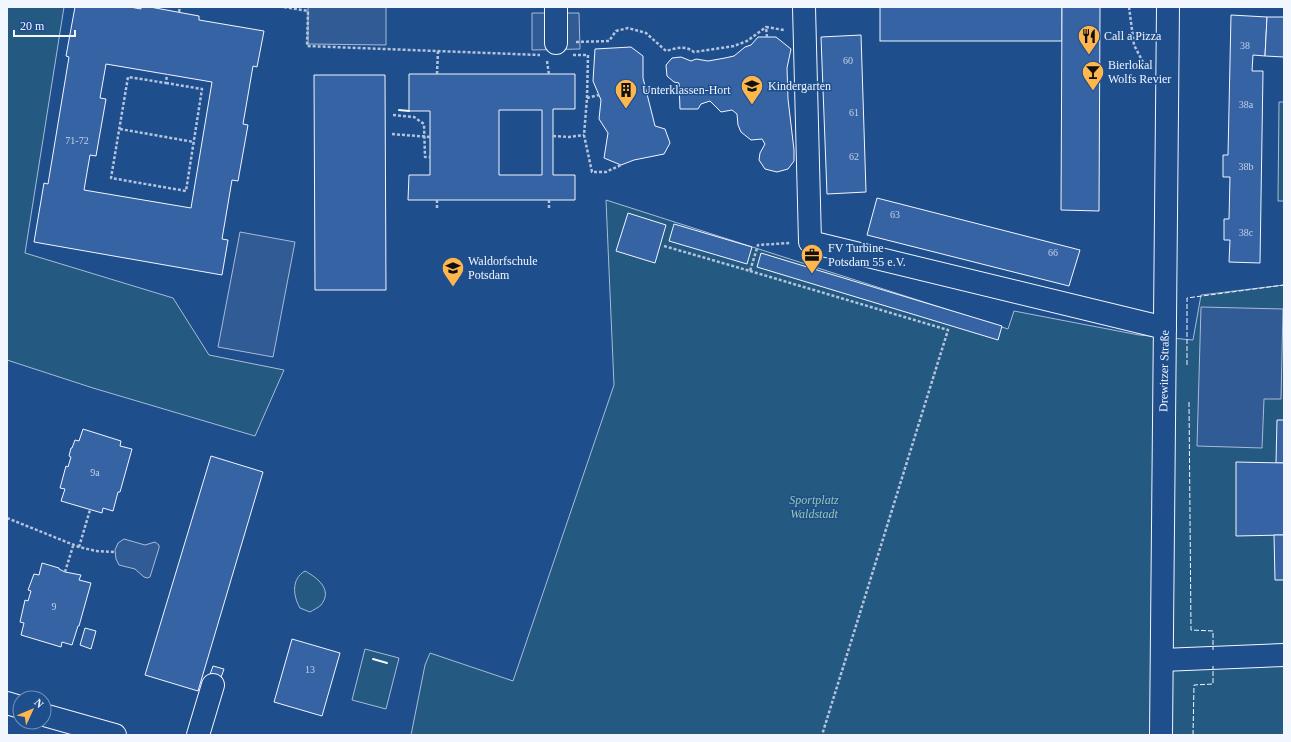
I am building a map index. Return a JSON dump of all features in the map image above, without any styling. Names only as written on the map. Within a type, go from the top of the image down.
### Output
[{"type":"street","points":[[556,7],[557,49]]},
{"type":"street","points":[[804,7],[810,242],[1165,328]]},
{"type":"street","name":"Drewitzer Straße","points":[[1157,731],[1162,660],[1168,7]]},
{"type":"street","points":[[1162,660],[1284,655]]},
{"type":"street","points":[[198,735],[213,685]]},
{"type":"street","points":[[52,717],[116,735]]},
{"type":"path","points":[[179,12],[180,7]]},
{"type":"path","points":[[284,7],[308,11],[306,46],[438,51],[557,49],[609,41],[616,31],[628,28],[646,33],[666,51],[676,48],[688,48],[694,52],[734,46],[747,40],[766,27],[779,30],[804,29]]},
{"type":"path","points":[[766,27],[767,37]]},
{"type":"path","points":[[557,49],[588,55],[584,135],[592,172],[606,172],[621,166]]},
{"type":"path","points":[[437,74],[438,51]]},
{"type":"path","points":[[548,66],[548,74]]},
{"type":"path","points":[[166,83],[167,74]]},
{"type":"path","points":[[128,76],[202,89],[186,191],[112,178],[120,129],[128,76]]},
{"type":"path","points":[[587,98],[599,95]]},
{"type":"path","points":[[393,115],[414,117],[424,124],[424,157],[430,157]]},
{"type":"path","points":[[120,129],[194,142]]},
{"type":"path","points":[[392,134],[430,137]]},
{"type":"path","points":[[553,136],[569,137],[584,135]]},
{"type":"path","points":[[437,200],[437,208]]},
{"type":"path","points":[[549,200],[549,210]]},
{"type":"path","points":[[750,272],[758,245],[810,242]]},
{"type":"path","points":[[664,246],[948,330],[822,735]]},
{"type":"path","points":[[79,548],[90,510]]},
{"type":"path","points":[[7,518],[79,548],[114,552]]},
{"type":"path","points":[[65,572],[73,546]]},
{"type":"green space","points":[[7,7],[64,7],[25,253],[173,298],[209,355],[284,370],[255,436],[93,388],[7,360]]},
{"type":"green space","points":[[1279,102],[1284,102],[1284,201],[1278,201]]},
{"type":"green space","name":"Sportplatz Waldstadt","points":[[606,200],[1008,329],[1014,311],[1139,335],[1193,340],[1201,295],[1284,285],[1284,735],[411,735],[425,665],[430,653],[513,681],[614,385]]},
{"type":"green space","points":[[305,571],[315,577],[325,589],[324,600],[321,605],[310,612],[300,608],[295,593],[295,583],[297,578]]},
{"type":"green space","points":[[365,649],[399,658],[386,709],[352,700]]},
{"type":"shaded area","points":[[308,7],[386,7],[386,45],[308,44]]},
{"type":"shaded area","points":[[532,13],[579,13],[580,49],[532,50]]},
{"type":"shaded area","points":[[240,232],[295,242],[273,357],[218,347]]},
{"type":"shaded area","points":[[1201,307],[1283,309],[1281,399],[1264,399],[1262,448],[1197,446]]},
{"type":"shaded area","points":[[124,539],[145,545],[155,542],[159,545],[150,577],[144,577],[135,569],[119,565],[116,559],[115,550],[118,543]]},
{"type":"building","points":[[75,7],[130,7],[141,9],[141,7],[150,7],[199,16],[199,20],[264,31],[257,67],[253,66],[243,124],[248,125],[238,181],[232,180],[222,239],[228,240],[222,275],[34,242],[44,183],[48,184],[69,57],[66,56]],"holes":[[[106,64],[212,82],[191,208],[84,190],[90,155],[96,156],[106,99],[100,98]]]},
{"type":"building","points":[[880,7],[1062,7],[1062,41],[880,41]]},
{"type":"building","points":[[1062,7],[1100,7],[1099,211],[1061,210]]},
{"type":"building","points":[[1231,15],[1267,17],[1265,56],[1253,55],[1252,71],[1263,71],[1260,263],[1229,262],[1230,240],[1224,240],[1224,219],[1229,219],[1230,177],[1223,177],[1223,155],[1228,155]]},
{"type":"building","points":[[1267,17],[1284,17],[1284,57],[1265,56]]},
{"type":"building","points":[[861,35],[866,192],[827,194],[821,37]]},
{"type":"building","name":"Kindergarten","points":[[758,37],[776,37],[791,49],[787,68],[788,99],[794,161],[788,169],[777,172],[765,169],[759,160],[760,153],[765,144],[762,139],[751,140],[741,132],[738,125],[737,114],[732,110],[721,112],[710,101],[701,104],[698,109],[680,109],[679,83],[674,82],[667,76],[666,65],[672,58],[681,57],[691,61],[696,59],[708,61],[734,56],[745,47],[751,45]]},
{"type":"building","name":"Unterklassen-Hort","points":[[631,47],[643,56],[643,78],[655,126],[665,129],[670,143],[664,154],[634,160],[621,165],[604,158],[608,133],[599,119],[601,100],[593,81],[595,49]]},
{"type":"building","points":[[409,74],[575,74],[575,109],[553,109],[553,175],[575,175],[575,200],[408,200],[409,175],[430,175],[430,111],[409,111]],"holes":[[[499,110],[542,110],[542,175],[499,175]]]},
{"type":"building","points":[[314,75],[385,75],[386,290],[315,290]]},
{"type":"building","points":[[877,198],[1080,250],[1069,286],[867,235]]},
{"type":"building","points":[[628,213],[666,225],[655,263],[616,251]]},
{"type":"building","points":[[674,224],[752,247],[747,264],[669,241]]},
{"type":"building","points":[[761,253],[1002,326],[998,340],[757,267]]},
{"type":"building","points":[[1277,420],[1284,420],[1284,463],[1276,463]]},
{"type":"building","points":[[83,429],[121,441],[120,446],[132,449],[113,511],[103,508],[102,513],[61,501],[65,489],[60,488],[66,466],[68,467],[71,457],[69,456],[71,448],[75,440],[79,441]]},
{"type":"building","points":[[211,456],[263,472],[198,691],[145,675]]},
{"type":"building","points":[[1236,462],[1284,463],[1284,535],[1236,536]]},
{"type":"building","points":[[1274,535],[1284,535],[1284,580],[1275,580]]},
{"type":"building","points":[[42,563],[59,568],[65,572],[81,575],[79,580],[91,583],[72,645],[62,642],[61,647],[21,635],[24,623],[20,622],[25,600],[28,601],[31,591],[28,590],[34,574],[39,575]]},
{"type":"building","points":[[85,628],[96,631],[91,649],[80,645]]},
{"type":"building","points":[[292,639],[340,653],[322,716],[274,702]]},
{"type":"building","points":[[213,666],[224,669],[218,686],[207,683]]},
{"type":"fence","points":[[1187,365],[1187,298],[1284,285]]},
{"type":"fence","points":[[1189,402],[1191,630],[1213,631],[1213,650]]},
{"type":"fence","points":[[1193,735],[1194,685],[1213,684],[1213,666]]},
{"type":"wall","points":[[399,110],[409,111]]},
{"type":"wall","points":[[373,659],[387,663]]},
{"type":"place","name":"Call a Pizza","points":[[1089,56]]},
{"type":"place","name":"Bierlokal Wolfs Revier","points":[[1093,92]]},
{"type":"place","name":"Kindergarten","points":[[752,106]]},
{"type":"place","name":"Unterklassen-Hort","points":[[626,110]]},
{"type":"place","name":"FV Turbine Potsdam 55 e.V.","points":[[812,274]]},
{"type":"place","name":"Waldorfschule Potsdam","points":[[453,288]]}]
